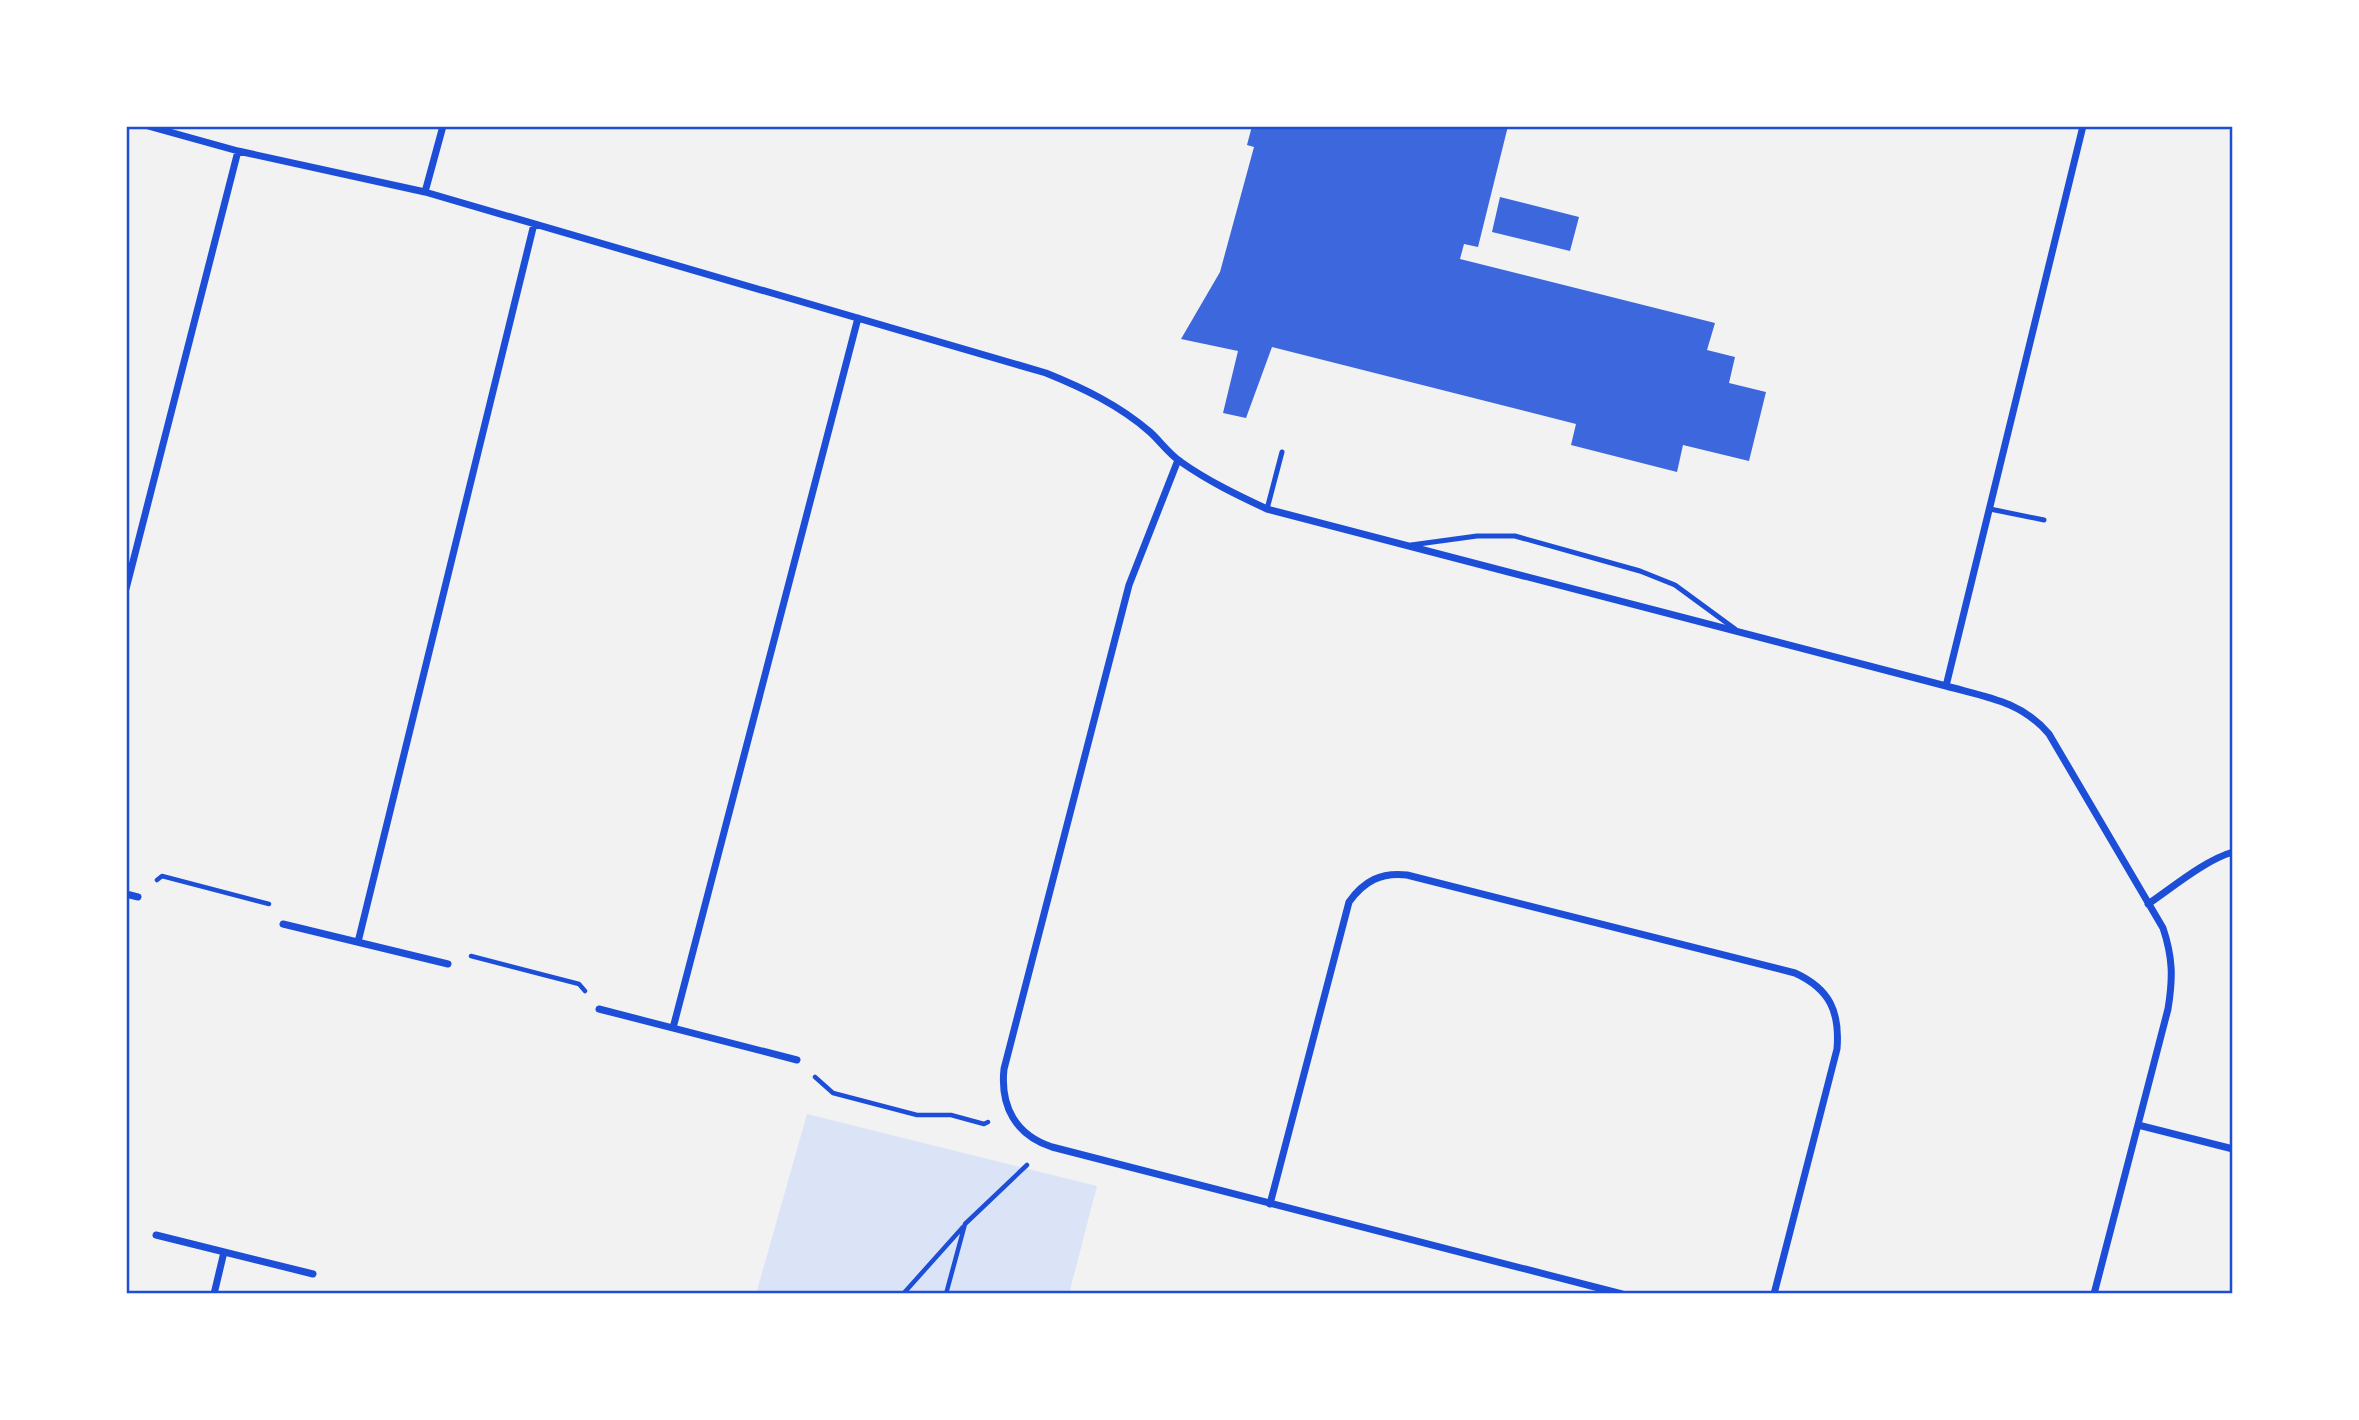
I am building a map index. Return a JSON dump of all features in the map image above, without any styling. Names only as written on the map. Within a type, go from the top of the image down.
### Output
[{"type":"street","points":[[148,126],[238,151],[425,192],[1046,373],[1082,387],[1116,407],[1149,431],[1178,460],[1212,482],[1267,509],[2015,706],[2039,722],[2049,734],[2163,928],[2172,963],[2172,986],[2094,1294]]},
{"type":"street","points":[[425,192],[443,126]]},
{"type":"street","points":[[1946,686],[2083,126]]},
{"type":"street","points":[[126,589],[238,151]]},
{"type":"street","points":[[358,942],[534,224]]},
{"type":"street","points":[[673,1028],[858,318]]},
{"type":"street","points":[[1178,460],[1125,599],[1004,1069],[1003,1084],[1010,1112],[1021,1129],[1036,1142],[1622,1294]]},
{"type":"street","points":[[2148,904],[2206,866],[2233,852]]},
{"type":"street","points":[[1270,1204],[1349,902],[1359,889],[1371,880],[1394,874],[1407,875],[1795,973],[1821,990],[1837,1017],[1837,1049],[1774,1294]]},
{"type":"street","points":[[126,894],[138,897]]},
{"type":"street","points":[[283,924],[448,964]]},
{"type":"street","points":[[598,1009],[797,1060]]},
{"type":"street","points":[[2138,1125],[2233,1149]]},
{"type":"street","points":[[156,1235],[313,1274]]},
{"type":"street","points":[[214,1294],[224,1252]]},
{"type":"lane","points":[[1267,509],[1282,452]]},
{"type":"lane","points":[[1990,509],[2044,520]]},
{"type":"lane","points":[[1408,546],[1477,536],[1515,536],[1640,571],[1675,584],[1739,633]]},
{"type":"path","points":[[138,897],[162,876],[270,904],[283,924]]},
{"type":"path","points":[[448,964],[467,955],[579,984],[598,1009]]},
{"type":"path","points":[[797,1060],[833,1093],[917,1115],[951,1115],[984,1124],[1010,1112]]},
{"type":"path","points":[[902,1294],[965,1224],[1026,1168],[1036,1142]]},
{"type":"path","points":[[946,1294],[965,1224]]},
{"type":"shaded area","points":[[807,1114],[1097,1186],[1069,1294],[756,1294]]},
{"type":"building","points":[[1252,126],[1508,126],[1478,247],[1464,244],[1460,259],[1715,323],[1707,350],[1735,357],[1729,383],[1766,392],[1749,461],[1683,445],[1677,472],[1571,445],[1576,424],[1272,347],[1246,418],[1223,413],[1238,351],[1181,339],[1220,272],[1254,147],[1247,145]]},
{"type":"building","points":[[1500,197],[1579,217],[1570,251],[1492,232]]}]
